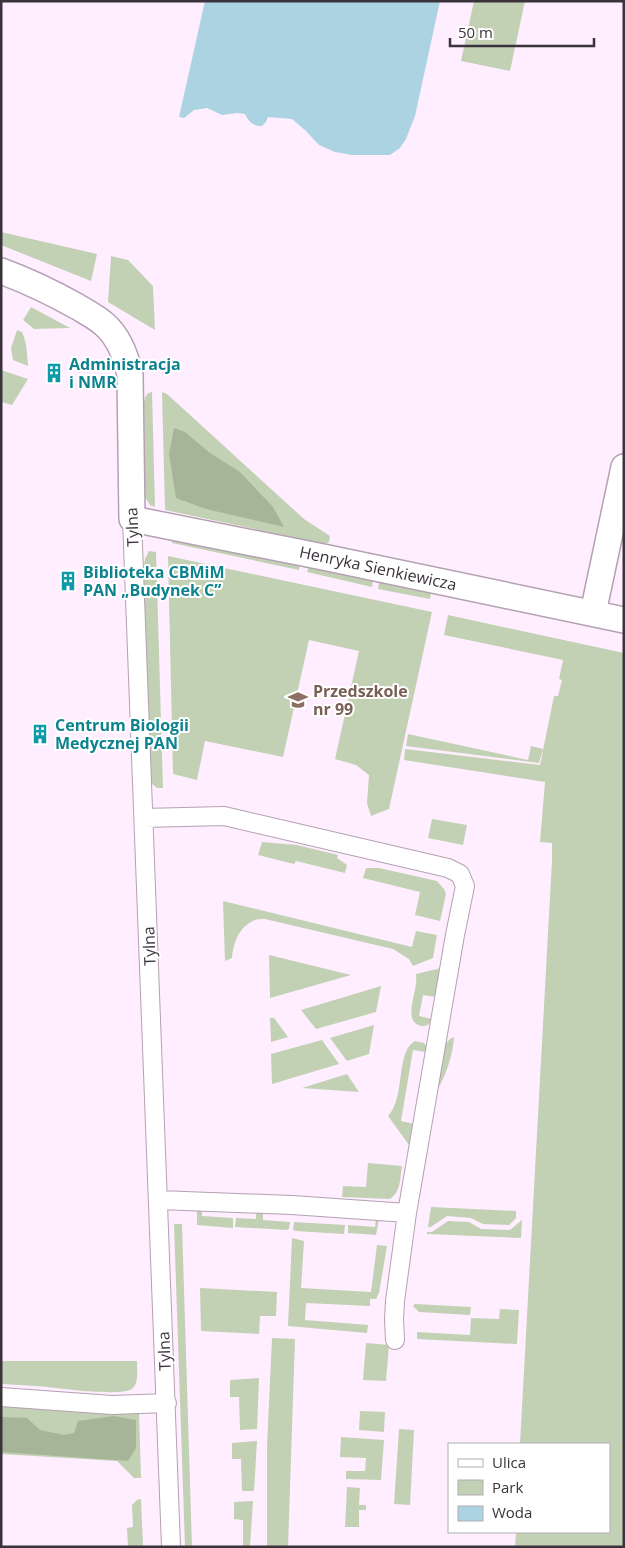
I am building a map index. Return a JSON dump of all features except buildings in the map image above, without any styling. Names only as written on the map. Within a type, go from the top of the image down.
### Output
[{"type":"street","name":"Tylna","points":[[1,271],[43,289],[104,324],[113,334],[121,348],[130,374],[132,519],[171,1547]]},
{"type":"street","points":[[593,613],[624,468]]},
{"type":"street","name":"Henryka Sienkiewicza","points":[[132,519],[313,554],[624,620]]},
{"type":"street","points":[[144,818],[224,816],[448,868],[460,874],[465,886],[407,1213],[395,1301],[395,1340]]},
{"type":"street","points":[[159,1200],[264,1204],[407,1213]]},
{"type":"street","points":[[1,1397],[112,1404],[167,1403]]},
{"type":"green space","points":[[474,1],[525,1],[510,71],[461,61]]},
{"type":"green space","points":[[1,232],[97,254],[91,281],[1,245]]},
{"type":"green space","points":[[111,256],[128,260],[153,286],[155,330],[108,302]]},
{"type":"green space","points":[[31,307],[70,328],[34,329],[23,320]]},
{"type":"green space","points":[[17,330],[22,332],[24,336],[28,366],[13,360],[11,348]]},
{"type":"green space","points":[[1,370],[28,379],[12,405],[1,402]]},
{"type":"green space","points":[[152,392],[155,507],[150,505],[145,497],[144,403],[148,393]]},
{"type":"green space","points":[[162,392],[167,394],[304,519],[330,536],[329,542],[325,544],[165,510]]},
{"type":"green space","points":[[174,428],[185,432],[210,453],[240,472],[273,507],[284,527],[206,509],[176,498],[169,454]]},
{"type":"green space","points":[[173,538],[300,564],[299,570],[172,543]]},
{"type":"green space","points":[[149,551],[156,552],[163,788],[157,788],[151,783],[143,568]]},
{"type":"green space","name":"Przedszkole nr 99","points":[[168,556],[432,612],[389,809],[371,816],[367,803],[369,775],[356,765],[335,759],[359,651],[309,640],[283,757],[205,741],[197,780],[173,774]]},
{"type":"green space","points":[[309,566],[373,581],[372,587],[307,572]]},
{"type":"green space","points":[[379,582],[431,593],[430,599],[378,589]]},
{"type":"green space","points":[[448,615],[624,653],[624,1547],[515,1547],[516,1533],[610,1533],[610,1443],[520,1443],[552,860],[552,843],[540,842],[545,782],[404,760],[405,749],[540,765],[554,696],[558,696],[562,680],[559,679],[563,660],[444,635]]},
{"type":"green space","points":[[408,734],[528,760],[531,746],[543,749],[539,763],[406,746]]},
{"type":"green space","points":[[432,819],[467,825],[463,845],[428,838]]},
{"type":"green space","points":[[262,842],[297,845],[338,855],[337,858],[347,865],[345,873],[296,861],[294,864],[258,855]]},
{"type":"green space","points":[[366,868],[379,868],[437,881],[446,894],[440,921],[415,915],[420,892],[363,878]]},
{"type":"green space","points":[[223,901],[412,947],[416,931],[437,935],[433,958],[413,966],[409,959],[393,949],[259,919],[244,927],[235,942],[232,958],[225,961]]},
{"type":"green space","points":[[269,955],[351,975],[270,998]]},
{"type":"green space","points":[[441,968],[436,997],[423,995],[419,1016],[432,1019],[431,1022],[426,1026],[416,1024],[411,1013],[416,974]]},
{"type":"green space","points":[[381,986],[376,1012],[316,1029],[301,1010]]},
{"type":"green space","points":[[270,1018],[274,1018],[288,1037],[271,1042]]},
{"type":"green space","points":[[374,1025],[369,1054],[347,1061],[330,1038]]},
{"type":"green space","points":[[454,1037],[448,1067],[435,1094],[444,1045]]},
{"type":"green space","points":[[322,1040],[339,1064],[272,1084],[271,1054]]},
{"type":"green space","points":[[415,1041],[424,1043],[427,1047],[426,1052],[413,1050],[401,1121],[414,1124],[409,1145],[388,1116],[394,1108],[397,1098],[405,1055]]},
{"type":"green space","points":[[347,1074],[359,1092],[302,1088]]},
{"type":"green space","points":[[368,1163],[402,1166],[398,1189],[393,1197],[389,1199],[342,1197],[343,1186],[366,1187]]},
{"type":"green space","points":[[431,1207],[516,1211],[516,1218],[509,1225],[483,1224],[471,1218],[447,1216],[431,1227],[428,1227]]},
{"type":"green space","points":[[197,1210],[202,1210],[202,1216],[233,1218],[233,1228],[197,1225]]},
{"type":"green space","points":[[256,1212],[263,1212],[263,1220],[290,1222],[289,1229],[235,1227],[236,1218],[256,1219]]},
{"type":"green space","points":[[376,1219],[379,1219],[376,1235],[348,1233],[348,1225],[375,1227]]},
{"type":"green space","points":[[522,1220],[521,1238],[427,1234],[427,1232],[432,1232],[448,1221],[469,1222],[481,1229],[510,1230]]},
{"type":"green space","points":[[294,1222],[345,1225],[344,1234],[296,1231],[293,1230]]},
{"type":"green space","points":[[174,1224],[182,1224],[192,1547],[185,1547]]},
{"type":"green space","points":[[292,1238],[304,1241],[301,1288],[371,1292],[377,1245],[387,1246],[379,1293],[376,1299],[370,1299],[370,1306],[306,1303],[305,1320],[368,1325],[367,1333],[288,1326]]},
{"type":"green space","points":[[200,1288],[277,1292],[276,1316],[260,1316],[259,1334],[201,1331]]},
{"type":"green space","points":[[415,1304],[471,1307],[470,1315],[419,1312],[413,1306]]},
{"type":"green space","points":[[500,1309],[519,1310],[517,1344],[417,1339],[417,1332],[470,1335],[471,1318],[499,1319]]},
{"type":"green space","points":[[272,1338],[295,1339],[288,1547],[267,1547],[267,1446]]},
{"type":"green space","points":[[366,1343],[389,1345],[386,1381],[363,1380]]},
{"type":"green space","points":[[1,1361],[137,1361],[137,1379],[133,1388],[127,1391],[116,1392],[1,1384]]},
{"type":"green space","points":[[259,1378],[257,1429],[240,1430],[239,1397],[230,1397],[230,1380]]},
{"type":"green space","points":[[1,1405],[139,1412],[141,1478],[134,1478],[117,1461],[1,1454]]},
{"type":"green space","points":[[360,1411],[385,1412],[384,1432],[359,1430]]},
{"type":"green space","points":[[114,1416],[136,1420],[136,1448],[128,1461],[1,1452],[1,1417],[27,1418],[40,1430],[64,1435],[74,1433],[78,1421]]},
{"type":"green space","points":[[399,1429],[414,1430],[410,1505],[394,1504]]},
{"type":"green space","points":[[341,1437],[384,1440],[381,1480],[346,1479],[346,1471],[365,1471],[366,1458],[340,1457]]},
{"type":"green space","points":[[257,1441],[254,1491],[242,1491],[241,1459],[232,1459],[232,1443]]},
{"type":"green space","points":[[347,1487],[360,1488],[359,1505],[366,1505],[366,1510],[359,1510],[359,1527],[345,1527]]},
{"type":"green space","points":[[141,1499],[143,1547],[128,1547],[127,1528],[133,1527],[132,1505]]},
{"type":"green space","points":[[253,1501],[250,1547],[243,1547],[243,1520],[234,1519],[234,1502]]},
{"type":"water","points":[[205,1],[440,1],[415,116],[406,139],[400,148],[390,155],[352,155],[335,152],[319,145],[292,119],[268,117],[262,126],[259,126],[252,123],[245,114],[222,115],[207,108],[194,110],[184,118],[179,117]]},
{"type":"place","name":"Administracja i NMR","points":[[54,373]]},
{"type":"place","name":"Biblioteka CBMiM PAN „Budynek C”","points":[[68,581]]},
{"type":"place","name":"Przedszkole nr 99","points":[[298,700]]},
{"type":"place","name":"Centrum Biologii Medycznej PAN","points":[[40,734]]}]
